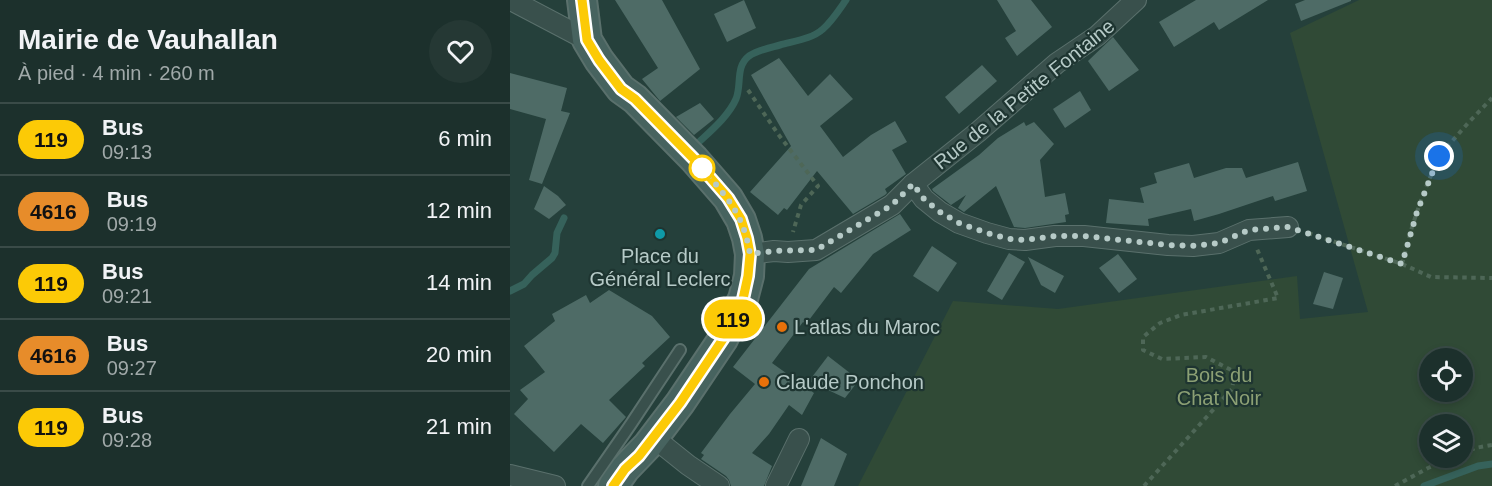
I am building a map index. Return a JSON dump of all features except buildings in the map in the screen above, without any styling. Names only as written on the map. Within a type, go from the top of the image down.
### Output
[{"type":"main road","points":[[582,0],[587,40],[599,60],[621,89],[635,99],[694,159],[728,198],[741,219],[750,254],[743,299],[723,339],[680,403],[613,486]]},
{"type":"street","points":[[511,0],[587,40]]},
{"type":"street","name":"Rue de la Petite Fontaine","points":[[750,254],[816,250],[892,205],[913,184],[978,132],[1057,63],[1097,36],[1136,0]]},
{"type":"street","points":[[913,184],[924,199],[959,223],[1009,239],[1084,236],[1192,246],[1219,243],[1249,230],[1288,227]]},
{"type":"street","points":[[653,437],[719,486]]},
{"type":"street","points":[[776,486],[799,438]]},
{"type":"street","points":[[510,475],[555,486]]},
{"type":"lane","points":[[588,486],[680,350]]},
{"type":"path","points":[[748,90],[818,186],[801,205],[788,252]]},
{"type":"path","points":[[1402,264],[1422,197],[1439,156],[1492,98]]},
{"type":"path","points":[[1288,227],[1402,264],[1431,277],[1492,278]]},
{"type":"path","points":[[1144,486],[1232,389],[1235,372],[1206,357],[1162,359],[1143,350],[1143,337],[1160,322],[1181,315],[1278,298],[1249,230]]},
{"type":"path","points":[[1473,449],[1492,445]]},
{"type":"path","points":[[1397,485],[1428,468]]},
{"type":"green space","name":"Bois du Chat Noir","points":[[1359,0],[1492,0],[1492,486],[858,486],[953,301],[1058,309],[1297,276],[1300,319],[1368,312],[1290,33]]},
{"type":"waterway","points":[[700,141],[720,122],[733,105],[738,93],[740,70],[749,56],[814,35],[823,29],[846,0]]},
{"type":"waterway","points":[[510,291],[524,284],[552,258],[555,253],[557,233],[564,218]]},
{"type":"waterway","points":[[1424,486],[1478,466],[1492,464]]},
{"type":"bus line","name":"119","points":[[582,0],[587,40],[599,60],[621,89],[635,99],[694,159],[728,198],[741,219],[750,254],[743,299],[723,339],[680,403],[613,486]]},
{"type":"place","name":"Place du Général Leclerc","points":[[660,234]]},
{"type":"place","name":"L'atlas du Maroc","points":[[782,327]]},
{"type":"place","name":"Claude Ponchon","points":[[764,382]]},
{"type":"route","points":[[702,168],[728,198],[741,219],[750,254],[816,250],[892,205],[913,184],[924,199],[959,223],[1009,239],[1084,236],[1192,246],[1219,243],[1249,230],[1288,227],[1402,264],[1422,197],[1439,156]]}]
